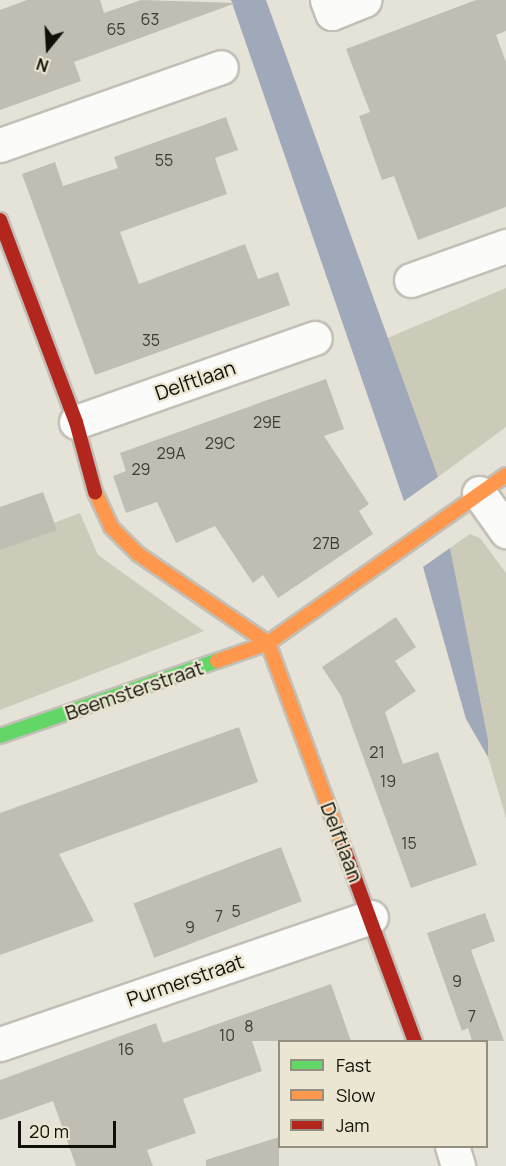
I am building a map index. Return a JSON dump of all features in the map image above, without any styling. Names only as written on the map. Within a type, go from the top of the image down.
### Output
[{"type":"street","points":[[327,0],[332,13],[364,0]]},
{"type":"street","points":[[0,145],[220,67]]},
{"type":"street","points":[[0,220],[76,422],[87,475],[111,526],[138,554],[268,643],[506,475]]},
{"type":"street","points":[[411,280],[506,246]]},
{"type":"street","name":"Delftlaan","points":[[76,422],[315,338]]},
{"type":"street","points":[[479,494],[506,531]]},
{"type":"street","name":"Delftlaan","points":[[268,643],[415,1040]]},
{"type":"street","name":"Beemsterstraat","points":[[0,736],[268,643]]},
{"type":"street","name":"Purmerstraat","points":[[0,1044],[371,917]]},
{"type":"street","points":[[453,1148],[459,1166]]},
{"type":"shaded area","points":[[506,288],[506,427],[438,477],[385,339]]},
{"type":"shaded area","points":[[80,513],[98,555],[204,631],[0,710],[0,543]]},
{"type":"shaded area","points":[[470,534],[480,538],[506,573],[506,818],[488,757],[450,548]]},
{"type":"water","points":[[231,0],[266,0],[438,477],[404,501]]},
{"type":"water","points":[[450,548],[488,740],[488,757],[466,719],[423,567]]},
{"type":"building","points":[[27,0],[100,0],[104,13],[141,0],[236,3],[74,62],[81,81],[0,110],[0,10]]},
{"type":"building","points":[[476,0],[506,0],[506,31],[496,35],[506,62],[506,207],[418,240],[394,176],[382,180],[359,116],[370,112],[346,49]]},
{"type":"building","points":[[226,117],[238,150],[215,158],[227,194],[120,232],[139,284],[245,244],[258,279],[278,272],[290,305],[95,375],[22,174],[55,162],[63,186],[118,168],[114,157]]},
{"type":"building","points":[[326,379],[344,429],[324,436],[369,504],[359,511],[373,534],[278,598],[263,575],[253,583],[215,526],[176,543],[157,502],[126,513],[113,476],[126,471],[120,453]]},
{"type":"building","points":[[43,492],[57,530],[0,550],[0,507]]},
{"type":"building","points":[[396,617],[416,647],[395,661],[416,691],[385,712],[403,764],[438,752],[477,865],[411,888],[341,696],[322,667]]},
{"type":"building","points":[[239,727],[258,782],[59,854],[94,921],[0,955],[0,813]]},
{"type":"building","points":[[281,847],[302,901],[154,958],[133,904]]},
{"type":"building","points":[[485,913],[495,941],[471,950],[504,1041],[472,1040],[468,1028],[462,1031],[427,933]]},
{"type":"building","points":[[331,984],[351,1040],[252,1041],[262,1071],[183,1099],[196,1133],[147,1150],[153,1166],[76,1166],[53,1101],[0,1120],[0,1080],[156,1023],[163,1043]]},
{"type":"building","points":[[278,1137],[279,1166],[206,1166],[206,1160]]},
{"type":"traffic: fast","points":[[0,736],[217,661]]},
{"type":"traffic: slow","points":[[217,661],[268,643],[506,475]]},
{"type":"traffic: slow","points":[[95,492],[111,527],[138,554],[268,643],[343,846]]},
{"type":"traffic: jam","points":[[0,220],[76,422],[95,492]]},
{"type":"traffic: jam","points":[[343,846],[414,1040]]}]
